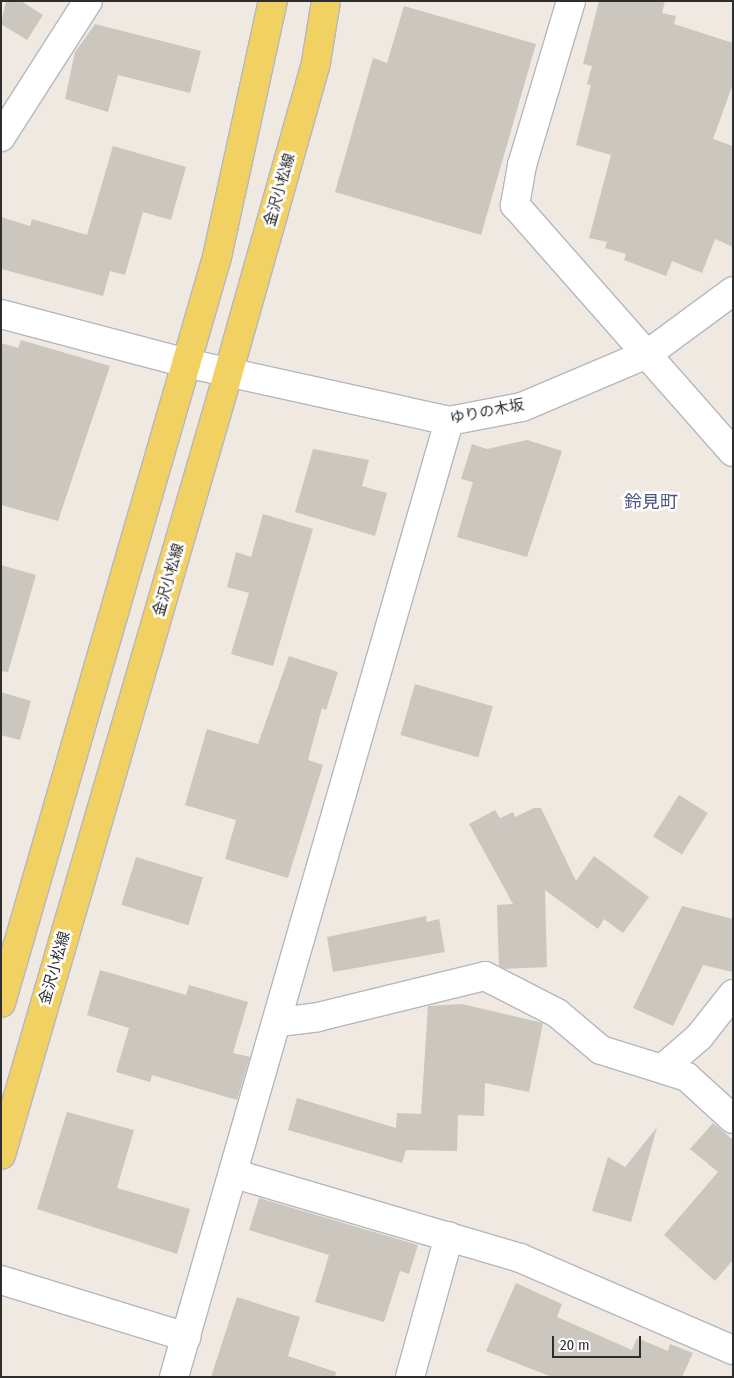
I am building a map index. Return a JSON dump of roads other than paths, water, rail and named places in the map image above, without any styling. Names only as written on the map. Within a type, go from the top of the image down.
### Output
[{"type":"main road","points":[[1,1003],[217,257],[273,1]]},
{"type":"main road","name":"金沢小松線","points":[[1,1155],[228,374],[316,62],[326,1]]},
{"type":"street","points":[[1,137],[88,1]]},
{"type":"street","points":[[571,1],[522,165],[515,205],[650,354],[733,452]]},
{"type":"street","name":"ゆりの木坂","points":[[1,314],[186,364],[448,421],[522,407],[650,354],[733,291]]},
{"type":"street","points":[[174,1377],[279,1022],[448,421]]},
{"type":"street","points":[[279,1022],[318,1017],[485,976],[557,1013],[600,1050],[688,1077],[733,1119]]},
{"type":"street","points":[[663,1068],[698,1037],[733,994]]},
{"type":"street","points":[[235,1174],[520,1258],[733,1350]]},
{"type":"street","points":[[410,1377],[450,1236]]},
{"type":"street","points":[[1,1280],[186,1337]]},
{"type":"district","name":"鈴見町","points":[[651,502]]}]
